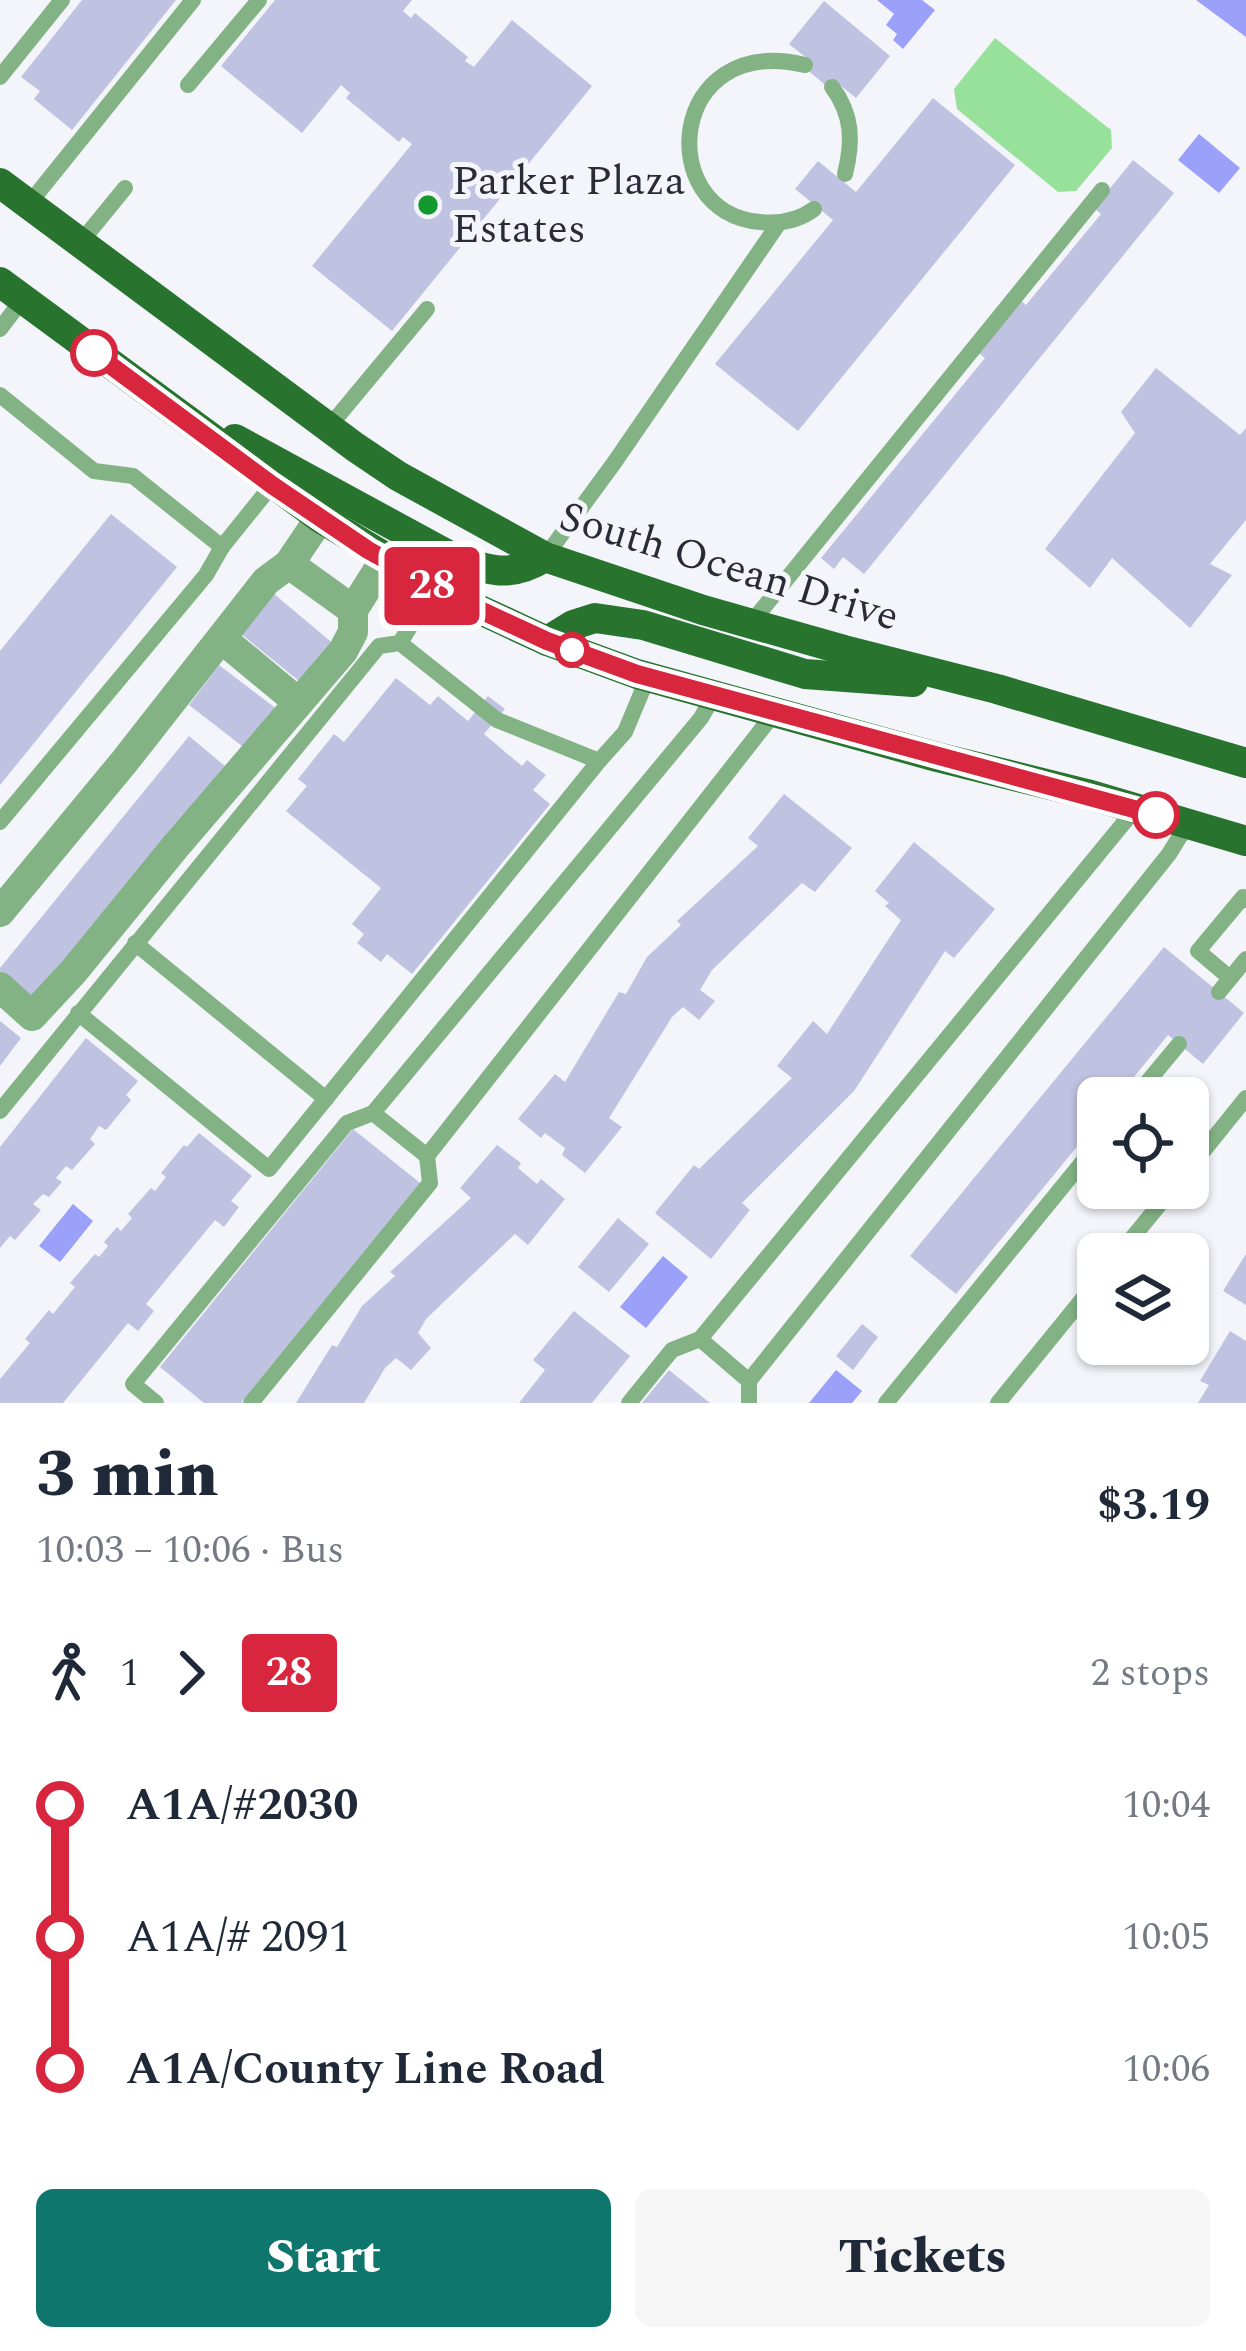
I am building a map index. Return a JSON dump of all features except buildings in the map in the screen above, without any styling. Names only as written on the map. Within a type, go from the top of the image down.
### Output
[{"type":"main road","name":"South Ocean Drive","points":[[0,183],[328,428],[398,476],[545,557],[752,623],[997,689],[1246,764]]},
{"type":"main road","points":[[12,291],[320,518],[434,587],[547,641],[648,677],[1246,841]]},
{"type":"main road","points":[[140,388],[448,555],[510,572],[524,570],[545,557]]},
{"type":"main road","points":[[547,641],[595,618],[643,625],[806,674],[997,689]]},
{"type":"street","points":[[0,912],[266,581],[289,564],[320,518]]},
{"type":"street","points":[[0,987],[32,1016],[74,972],[343,651],[353,632],[352,610],[386,559]]},
{"type":"street","points":[[289,564],[352,610]]},
{"type":"street","points":[[222,640],[298,702]]},
{"type":"lane","points":[[0,77],[62,0]]},
{"type":"lane","points":[[28,205],[193,0]]},
{"type":"lane","points":[[188,85],[259,0]]},
{"type":"lane","points":[[805,65],[763,59],[735,67],[714,81],[698,101],[689,125],[688,151],[695,176],[729,213],[753,222],[779,223],[814,209]]},
{"type":"lane","points":[[832,87],[849,118],[852,147],[845,175]]},
{"type":"lane","points":[[80,243],[125,188]]},
{"type":"lane","points":[[752,623],[1102,190]]},
{"type":"lane","points":[[545,557],[779,223]]},
{"type":"lane","points":[[0,328],[12,291]]},
{"type":"lane","points":[[328,428],[427,309]]},
{"type":"lane","points":[[0,395],[94,471],[133,476],[222,548]]},
{"type":"lane","points":[[0,822],[206,574],[272,485]]},
{"type":"lane","points":[[400,643],[434,587]]},
{"type":"lane","points":[[0,1111],[379,646],[400,643],[496,720],[599,761]]},
{"type":"lane","points":[[78,1013],[268,1169],[626,732],[648,677]]},
{"type":"lane","points":[[156,1403],[133,1384],[347,1123],[373,1113],[701,718],[714,695]]},
{"type":"lane","points":[[251,1403],[430,1183],[427,1156],[776,712]]},
{"type":"lane","points":[[628,1403],[672,1350],[700,1339],[1136,808]]},
{"type":"lane","points":[[749,1403],[749,1381],[1169,854],[1187,825]]},
{"type":"lane","points":[[1246,900],[1243,897],[1198,951],[1225,985],[1246,959]]},
{"type":"lane","points":[[135,944],[326,1099]]},
{"type":"lane","points":[[1151,1077],[1178,1044]]},
{"type":"lane","points":[[1209,1143],[1246,1098]]},
{"type":"lane","points":[[373,1113],[427,1156]]},
{"type":"lane","points":[[914,1403],[892,1396],[1077,1169]]},
{"type":"lane","points":[[1136,1233],[1156,1209]]},
{"type":"lane","points":[[998,1403],[1077,1306]]},
{"type":"lane","points":[[700,1339],[749,1381]]},
{"type":"green space","points":[[995,38],[1111,130],[1112,148],[1076,191],[1058,192],[957,109],[954,89]]},
{"type":"water","points":[[877,0],[922,0],[935,10],[903,49],[893,40],[897,34],[886,25],[894,14]]},
{"type":"water","points":[[1196,0],[1246,0],[1246,37]]},
{"type":"water","points":[[1199,134],[1240,168],[1219,193],[1178,160]]},
{"type":"water","points":[[73,1204],[93,1221],[60,1262],[39,1246]]},
{"type":"water","points":[[663,1256],[688,1277],[646,1328],[620,1307]]},
{"type":"water","points":[[836,1370],[862,1391],[852,1403],[809,1403]]},
{"type":"bus line","name":"28","points":[[94,353],[368,550],[450,596],[547,641],[637,674],[1156,815]]},
{"type":"place","name":"Parker Plaza Estates","points":[[428,205]]}]
